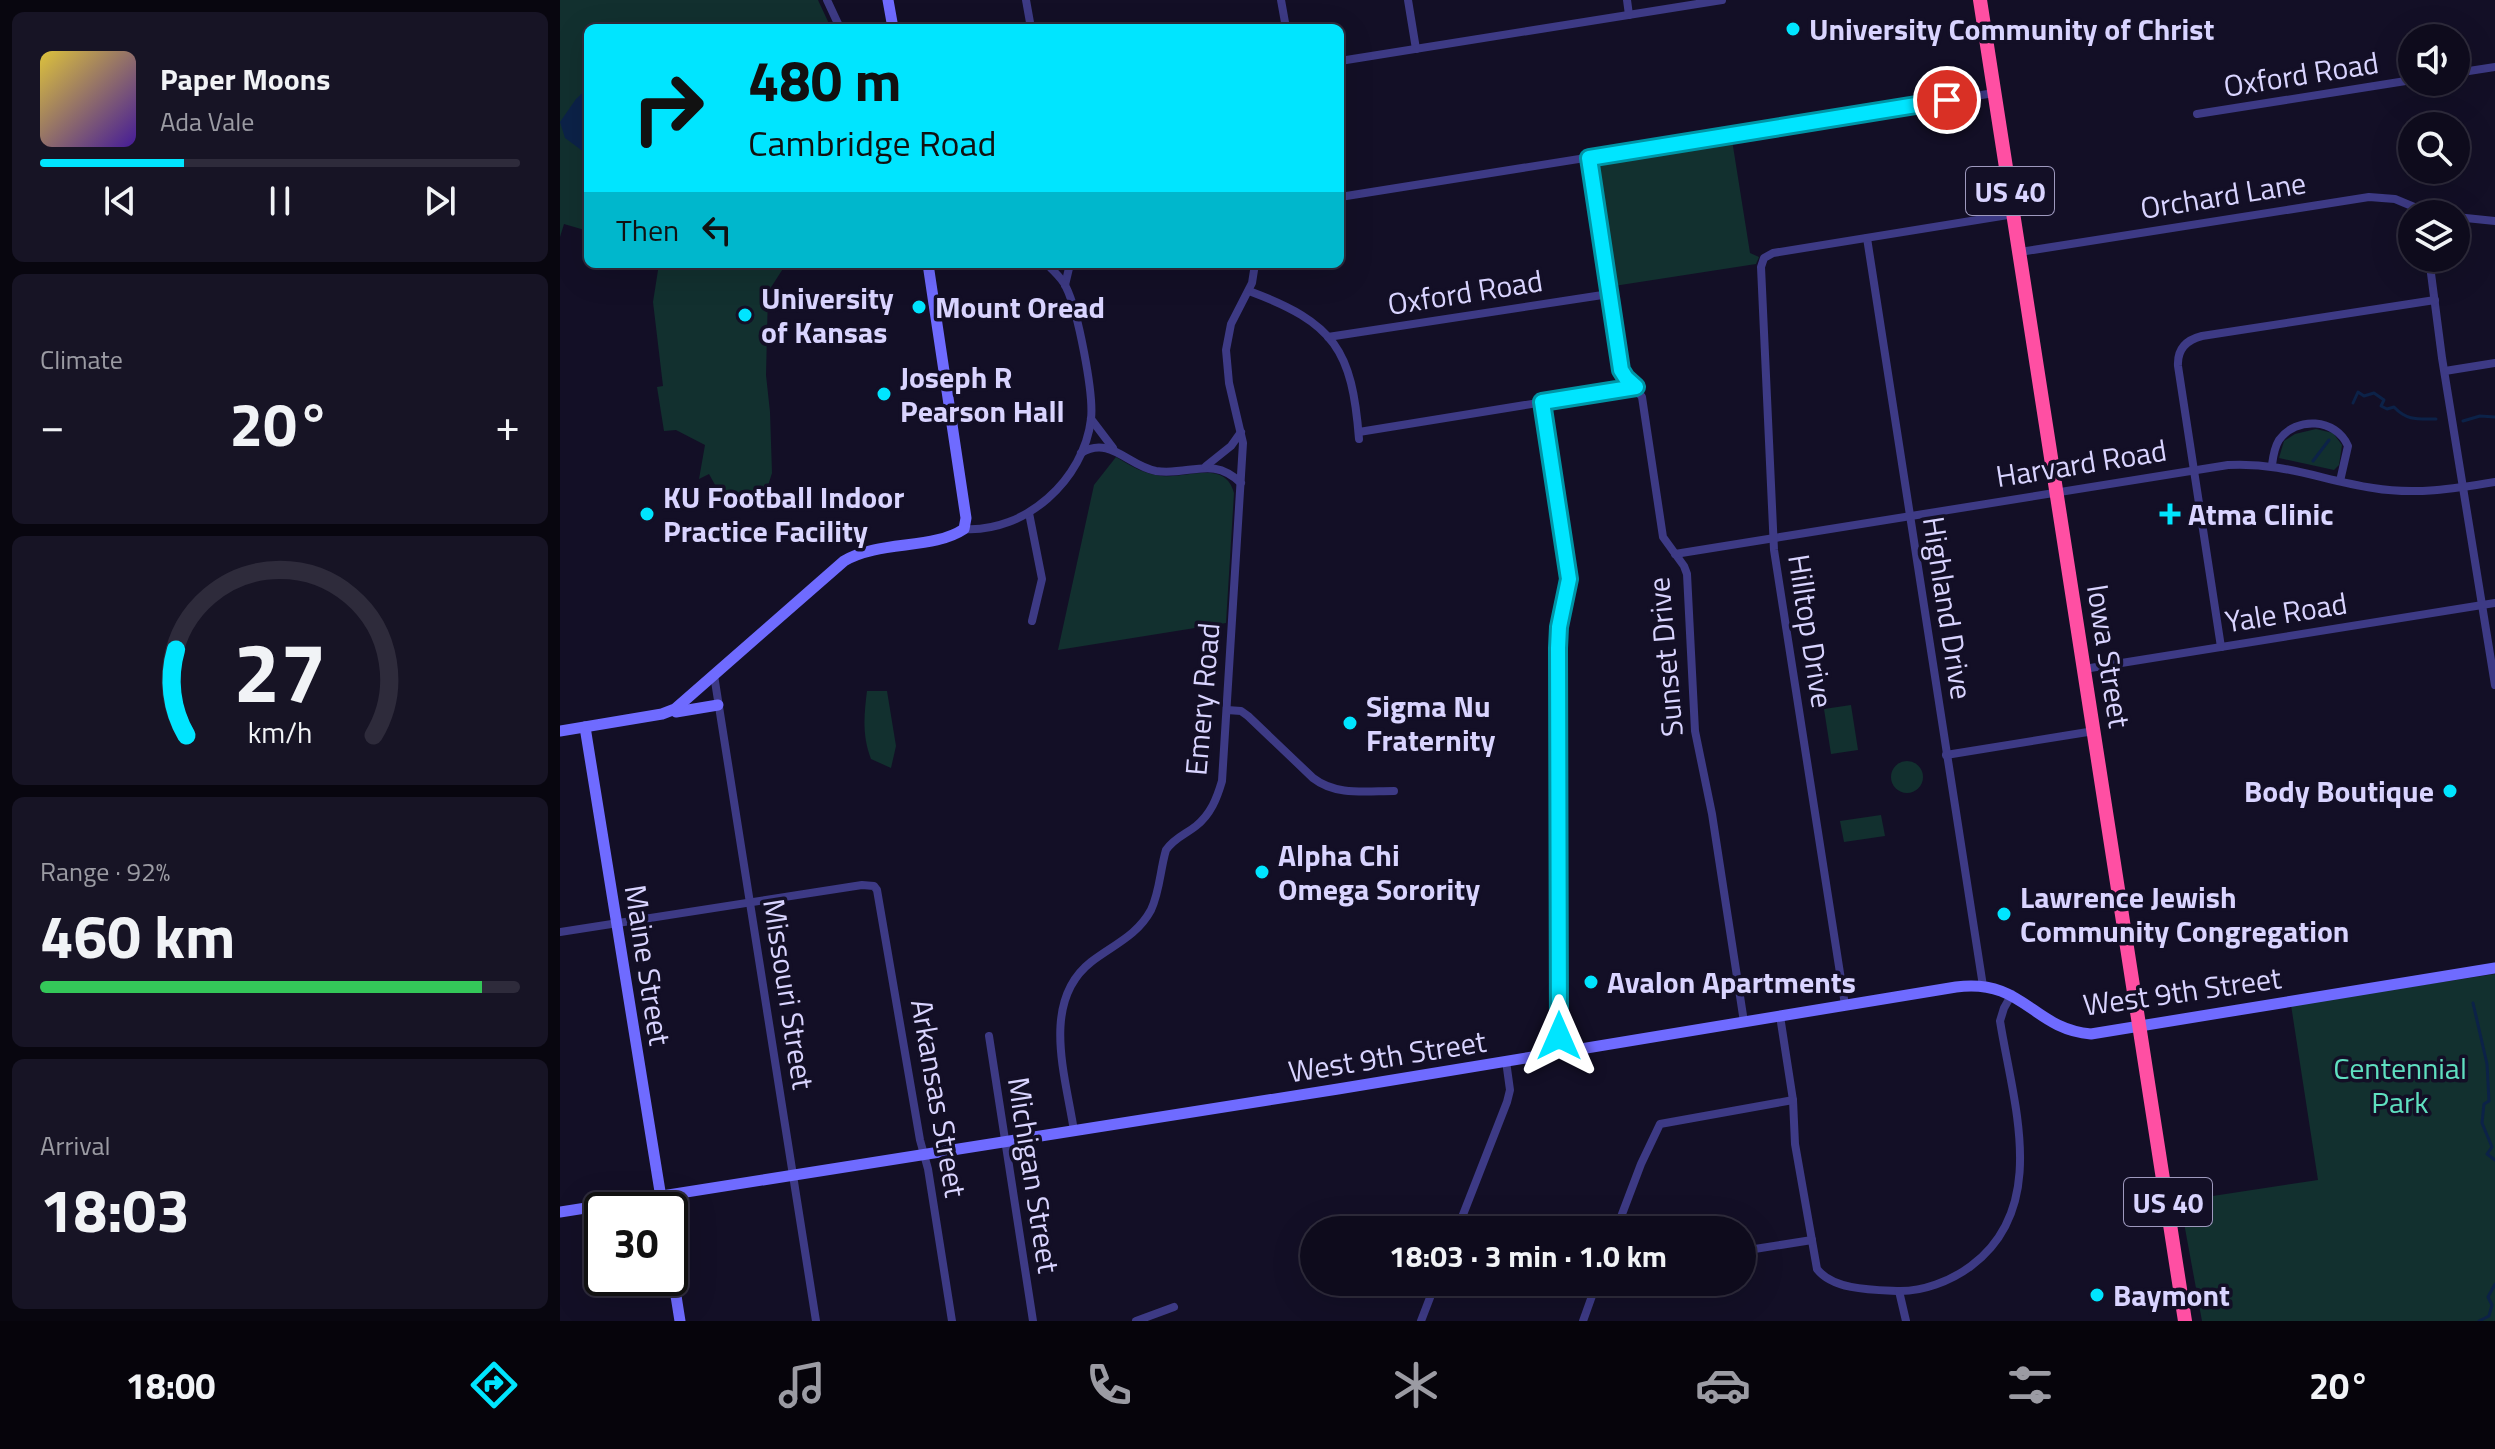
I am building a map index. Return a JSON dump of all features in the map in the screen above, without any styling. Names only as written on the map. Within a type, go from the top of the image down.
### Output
[{"type":"highway","name":"Iowa Street","points":[[1980,0],[2185,1321]]},
{"type":"street","points":[[827,0],[838,24]]},
{"type":"street","points":[[888,0],[892,24]]},
{"type":"street","points":[[1026,0],[1030,24]]},
{"type":"street","points":[[1281,0],[1285,24]]},
{"type":"street","points":[[1408,0],[1416,49]]},
{"type":"street","points":[[1627,0],[1629,15]]},
{"type":"street","points":[[1344,60],[1722,0]]},
{"type":"street","points":[[2470,71],[2495,67]]},
{"type":"street","name":"Oxford Road","points":[[2197,114],[2398,82]]},
{"type":"street","points":[[1344,196],[1994,93]]},
{"type":"street","name":"Sunset Drive","points":[[1589,158],[1621,370],[1636,387],[1643,403],[1663,537],[1687,574],[1695,731],[1712,814],[1744,1022]]},
{"type":"street","name":"Orchard Lane","points":[[2020,252],[2369,197],[2398,200]]},
{"type":"street","points":[[1867,238],[2014,214]]},
{"type":"street","points":[[2470,218],[2495,221]]},
{"type":"street","name":"Hilltop Drive","points":[[1845,1005],[1773,537],[1762,260],[1773,253],[1867,238]]},
{"type":"street","name":"Highland Drive","points":[[1867,238],[1983,986]]},
{"type":"street","points":[[929,268],[966,518],[964,529]]},
{"type":"street","points":[[662,714],[683,705],[831,570],[850,557],[869,550],[945,537],[964,529],[996,525],[1029,513],[1061,486],[1080,454],[1091,419],[1082,347],[1065,285],[1050,268]]},
{"type":"street","points":[[1065,285],[1069,268]]},
{"type":"street","name":"Emery Road","points":[[1074,1131],[1061,1041],[1060,1020],[1066,995],[1084,969],[1131,935],[1143,922],[1155,899],[1166,850],[1170,843],[1198,824],[1213,805],[1224,767],[1241,483],[1241,432],[1227,372],[1226,350],[1231,324],[1249,291],[1254,268]]},
{"type":"street","points":[[2431,272],[2495,685]]},
{"type":"street","points":[[1249,291],[1292,307],[1328,337],[1350,373],[1359,436],[1636,387]]},
{"type":"street","name":"Oxford Road","points":[[1328,337],[1609,294]]},
{"type":"street","points":[[2221,647],[2177,361],[2181,348],[2188,341],[2202,336],[2435,300]]},
{"type":"street","points":[[2445,371],[2495,363]]},
{"type":"street","points":[[1542,402],[1569,579],[1558,637],[1560,1053]]},
{"type":"street","points":[[1091,419],[1114,449],[1128,460],[1155,470],[1178,472],[1206,466],[1227,471],[1241,483]]},
{"type":"street","points":[[2272,465],[2277,444],[2288,432],[2303,426],[2327,424],[2340,433],[2348,446],[2340,481]]},
{"type":"street","points":[[1206,466],[1231,446],[1241,432]]},
{"type":"street","points":[[1080,454],[1096,447],[1114,449]]},
{"type":"street","name":"Harvard Road","points":[[1675,554],[1909,514],[2242,464],[2272,465],[2396,491],[2495,482]]},
{"type":"street","points":[[1029,513],[1042,579],[1032,621]]},
{"type":"street","name":"Yale Road","points":[[2084,669],[2495,603]]},
{"type":"street","name":"Missouri Street","points":[[714,675],[816,1321]]},
{"type":"street","points":[[560,731],[718,705]]},
{"type":"street","points":[[1227,710],[1241,711],[1248,716],[1324,786],[1341,791],[1394,791]]},
{"type":"street","name":"Maine Street","points":[[585,727],[660,1192]]},
{"type":"street","points":[[1946,755],[2094,731]]},
{"type":"street","name":"Arkansas Street","points":[[750,903],[862,885],[874,886],[879,896],[952,1321]]},
{"type":"street","points":[[560,932],[750,903]]},
{"type":"street","name":"West 9th Street","points":[[686,1192],[1956,987],[1983,986],[2012,994],[2051,1023],[2070,1031],[2099,1033],[2291,999],[2495,968]]},
{"type":"street","points":[[1780,1016],[1793,1100],[1795,1144],[1817,1269],[1823,1276],[1844,1284],[1899,1291],[1941,1282],[1963,1271],[1985,1253],[2008,1222],[2019,1190],[2021,1153],[2000,1021],[2012,994]]},
{"type":"street","name":"Michigan Street","points":[[989,1036],[1033,1321]]},
{"type":"street","points":[[1462,1216],[1507,1102],[1510,1090],[1506,1061]]},
{"type":"street","points":[[1621,1216],[1645,1153],[1660,1124],[1793,1100]]},
{"type":"street","name":"West 9th Street","points":[[560,1212],[584,1208]]},
{"type":"street","points":[[1756,1249],[1812,1240]]},
{"type":"street","points":[[1899,1291],[1906,1321]]},
{"type":"street","points":[[676,1296],[680,1321]]},
{"type":"street","points":[[1421,1321],[1431,1296]]},
{"type":"street","points":[[1583,1321],[1592,1296]]},
{"type":"street","points":[[1136,1321],[1174,1307]]},
{"type":"green space","points":[[560,0],[818,0],[829,24],[584,24],[584,230],[564,224],[560,237]]},
{"type":"green space","points":[[1732,140],[1750,253],[1759,257],[1756,264],[1614,286],[1595,167],[1597,163]]},
{"type":"green space","points":[[658,268],[783,268],[768,292],[766,375],[772,473],[765,495],[748,491],[724,501],[709,474],[699,479],[705,445],[676,430],[664,431],[657,387],[663,386],[653,302]]},
{"type":"green space","points":[[2316,429],[2333,433],[2342,445],[2339,465],[2334,470],[2279,458],[2284,441],[2295,434]]},
{"type":"green space","points":[[1116,457],[1155,475],[1214,473],[1229,483],[1234,493],[1226,623],[1058,650],[1094,485]]},
{"type":"green space","points":[[867,691],[887,691],[896,746],[891,768],[871,759],[868,750],[864,725]]},
{"type":"green space","points":[[1851,705],[1858,750],[1831,754],[1824,709]]},
{"type":"green space","points":[[1907,761],[1918,766],[1923,777],[1918,788],[1907,793],[1896,788],[1891,777],[1896,766]]},
{"type":"green space","points":[[1881,815],[1885,836],[1844,842],[1840,821]]},
{"type":"green space","name":"Centennial Park","points":[[2495,974],[2495,1321],[2202,1321],[2180,1201],[2318,1180],[2291,1005]]},
{"type":"water","points":[[584,92],[584,152],[565,138],[560,122]]},
{"type":"waterway","points":[[2353,403],[2358,392],[2364,396],[2374,393],[2384,400],[2381,406],[2387,409],[2394,407],[2413,418],[2436,419]]},
{"type":"waterway","points":[[2463,421],[2480,416],[2495,417]]},
{"type":"waterway","points":[[2313,461],[2329,440]]},
{"type":"waterway","points":[[2473,1003],[2487,1064],[2489,1101],[2484,1104],[2482,1123],[2492,1147],[2487,1154],[2495,1160]]},
{"type":"waterway","points":[[2479,1321],[2489,1316],[2492,1305],[2488,1297],[2495,1284]]},
{"type":"place","name":"University Community of Christ","points":[[1793,29]]},
{"type":"place","name":"Mount Oread","points":[[919,307]]},
{"type":"place","name":"University of Kansas","points":[[745,315]]},
{"type":"place","name":"Joseph R Pearson Hall","points":[[884,394]]},
{"type":"place","name":"KU Football Indoor Practice Facility","points":[[647,514]]},
{"type":"place","name":"Atma Clinic","points":[[2170,514]]},
{"type":"place","name":"Sigma Nu Fraternity","points":[[1350,723]]},
{"type":"place","name":"Body Boutique","points":[[2450,791]]},
{"type":"place","name":"Alpha Chi Omega Sorority","points":[[1262,872]]},
{"type":"place","name":"Lawrence Jewish Community Congregation","points":[[2004,914]]},
{"type":"place","name":"Avalon Apartments","points":[[1591,982]]},
{"type":"place","name":"Baymont","points":[[2097,1295]]},
{"type":"route","points":[[1559,1036],[1558,648],[1559,627],[1569,589],[1569,569],[1542,402],[1636,387],[1621,370],[1589,158],[1947,100]]}]
